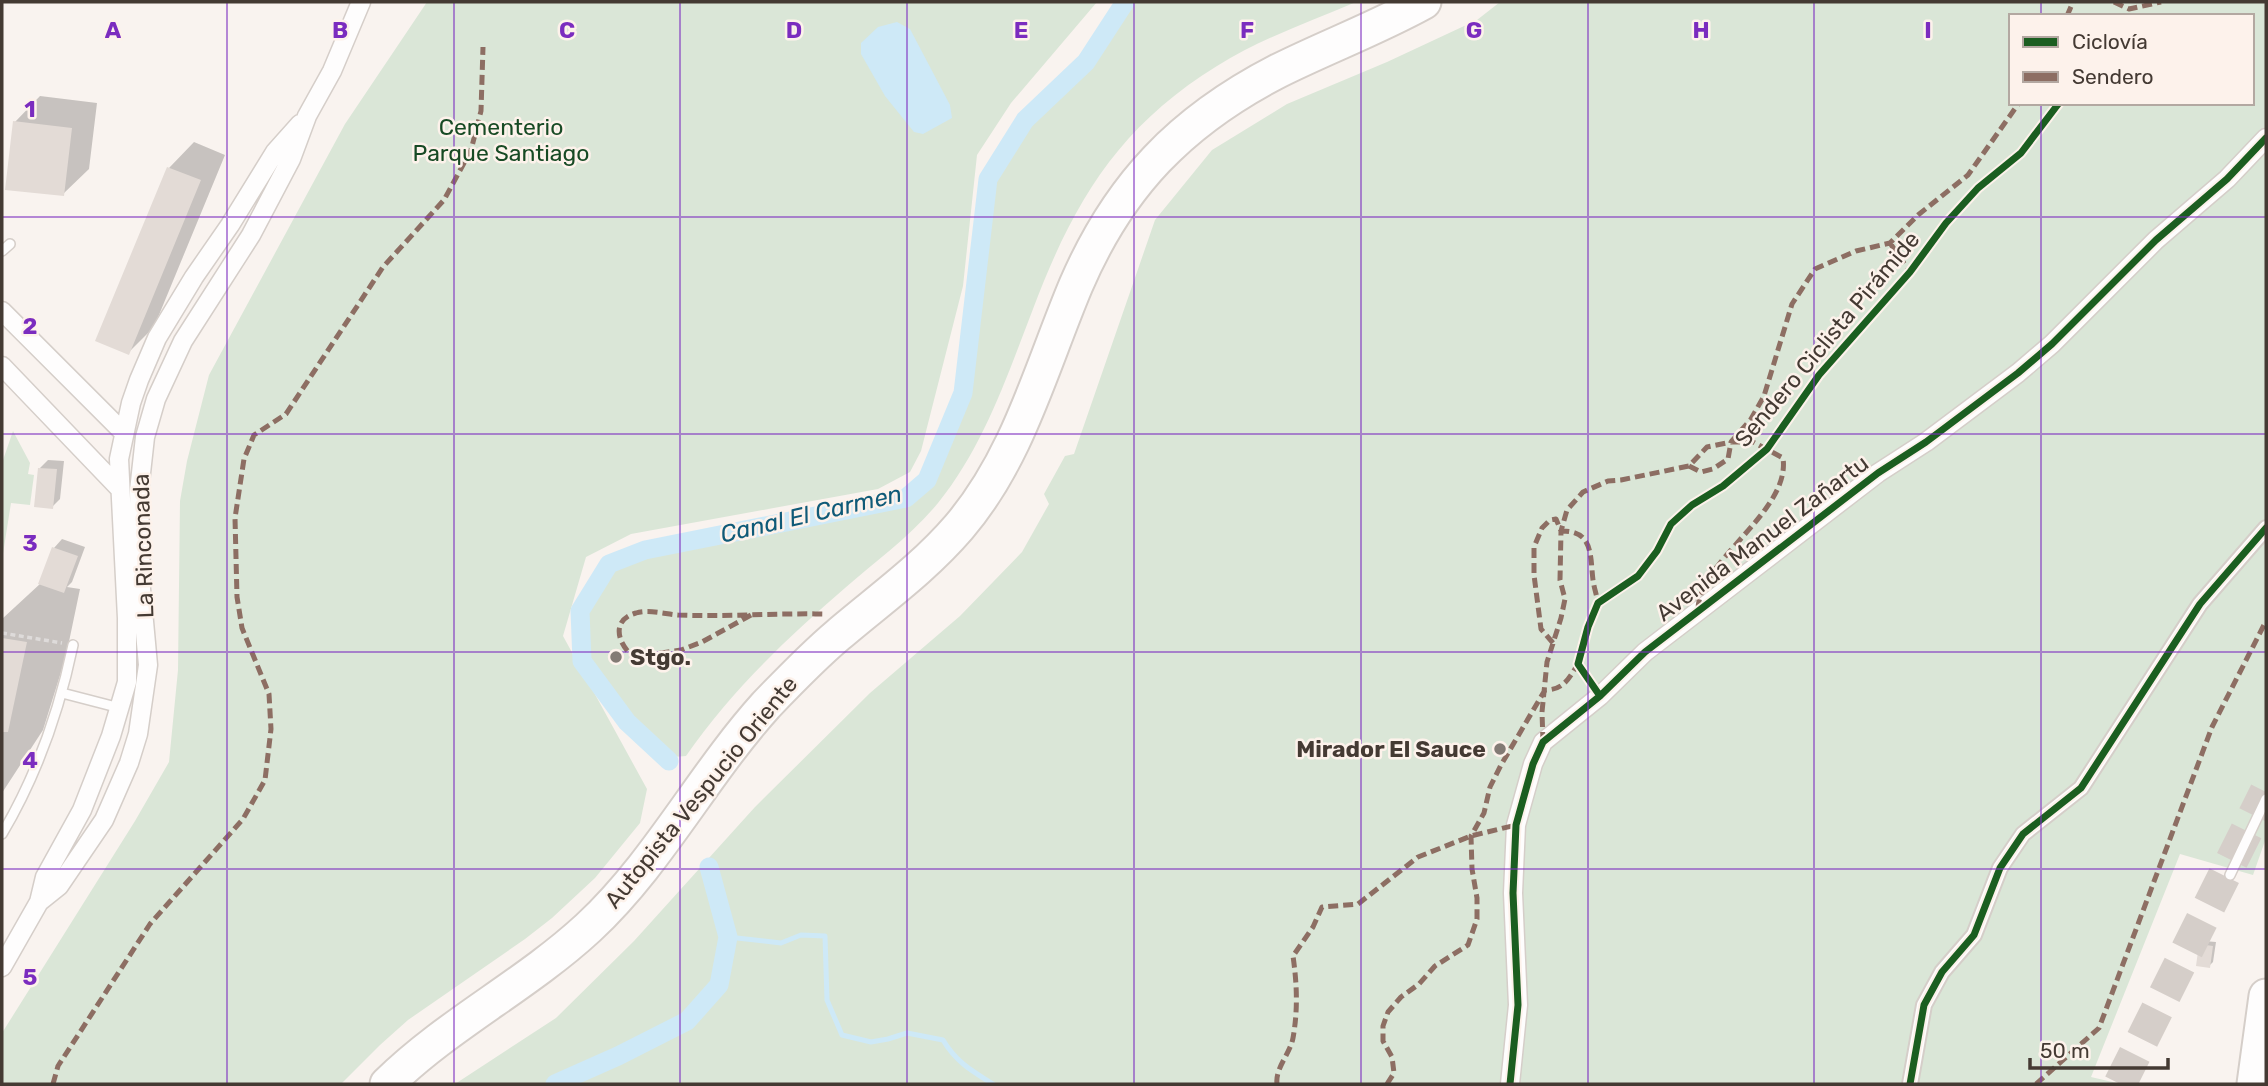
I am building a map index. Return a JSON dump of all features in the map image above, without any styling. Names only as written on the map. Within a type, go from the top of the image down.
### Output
[{"type":"highway","name":"Autopista Vespucio Oriente","points":[[387,1084],[450,1029],[547,962],[587,929],[636,877],[729,750],[769,702],[826,645],[910,576],[957,530],[1010,447],[1078,281],[1104,228],[1117,207],[1161,153],[1195,122],[1233,96],[1280,70],[1424,2]]},
{"type":"highway","points":[[2254,1084],[2266,996]]},
{"type":"street","name":"La Rinconada","points":[[39,902],[59,886],[104,820],[129,763],[138,734],[148,665],[141,589],[139,491],[145,437],[165,377],[191,328],[251,235],[286,170],[307,116],[332,71],[361,2]]},
{"type":"street","name":"La Rinconada","points":[[2,967],[39,902],[45,877],[82,810],[127,682],[128,640],[119,459],[131,403],[146,361],[194,277],[275,152],[307,116]]},
{"type":"street","name":"Avenida Manuel Zañartu","points":[[1510,1084],[1518,1005],[1513,893],[1516,825],[1543,743],[1646,652],[1827,511],[2018,373],[2052,344],[2155,240],[2227,179],[2266,138]]},
{"type":"street","points":[[194,277],[217,290]]},
{"type":"street","points":[[2,311],[124,433]]},
{"type":"street","points":[[2,366],[120,489]]},
{"type":"street","points":[[1910,1084],[1924,1005],[1942,972],[1974,934],[2000,868],[2023,834],[2081,788],[2200,604],[2266,527]]},
{"type":"street","points":[[82,810],[104,820]]},
{"type":"lane","points":[[2,251],[10,244]]},
{"type":"lane","points":[[2,834],[31,781],[62,693],[73,645]]},
{"type":"lane","points":[[62,693],[120,708]]},
{"type":"lane","points":[[2230,875],[2266,799]]},
{"type":"path","points":[[2,633],[73,645]]},
{"type":"green space","name":"Cementerio Parque Santiago","points":[[427,2],[1097,2],[1011,103],[977,155],[963,286],[921,451],[910,472],[878,489],[631,534],[586,557],[563,636],[647,789],[640,823],[595,878],[525,939],[408,1020],[341,1084],[2,1084],[2,1033],[169,762],[178,670],[180,501],[187,461],[209,375],[345,124]]},
{"type":"green space","points":[[1133,2],[1356,2],[1233,56],[1182,90],[1126,142],[1103,171],[1065,235],[993,410],[969,458],[938,503],[917,526],[823,607],[760,667],[703,732],[686,756],[673,757],[631,718],[588,659],[586,613],[613,569],[647,555],[909,503],[932,483],[969,395],[994,181],[1030,123],[1090,66]]},
{"type":"green space","points":[[1500,2],[2266,2],[2266,838],[2253,875],[2180,854],[2091,1077],[2121,1084],[455,1084],[556,1018],[634,941],[755,807],[870,693],[960,616],[1022,552],[1049,504],[1044,494],[1065,456],[1074,454],[1155,220],[1212,150],[1287,104],[1477,20]]},
{"type":"green space","points":[[13,431],[30,463],[28,474],[34,475],[30,505],[11,503],[2,560],[2,463]]},
{"type":"water","points":[[897,22],[910,29],[950,105],[952,118],[923,134],[914,132],[885,96],[861,54],[861,43],[878,27]]},
{"type":"building","points":[[13,121],[72,128],[64,196],[5,190]]},
{"type":"building","points":[[167,167],[201,180],[129,355],[95,341]]},
{"type":"building","points":[[38,468],[57,469],[53,509],[34,507]]},
{"type":"building","points":[[52,547],[78,556],[64,593],[38,584]]},
{"type":"building","points":[[2,638],[27,642],[8,732],[2,732]]},
{"type":"building","points":[[2199,944],[2213,946],[2210,968],[2196,966]]},
{"type":"waterway","name":"Canal El Carmen","points":[[669,761],[627,722],[582,661],[580,611],[609,564],[645,550],[906,498],[927,480],[963,393],[988,179],[1025,120],[1086,62],[1125,2]]},
{"type":"waterway","name":"Canal El Carmen","points":[[555,1084],[687,1021],[719,985],[728,937],[709,867]]},
{"type":"waterway","points":[[728,937],[781,943],[801,935],[825,936],[827,1000],[842,1035],[871,1042],[907,1033],[943,1040],[959,1060],[993,1084]]},
{"type":"tunnel","points":[[2120,1084],[2266,792]]},
{"type":"marked path","points":[[2068,14],[2073,2]]},
{"type":"marked path","points":[[2114,2],[2129,9],[2161,2]]},
{"type":"marked path","points":[[53,1084],[58,1066],[150,924],[243,819],[265,780],[271,729],[269,694],[242,628],[237,597],[235,518],[244,459],[254,435],[286,414],[383,267],[444,200],[471,150],[481,111],[483,47]]},
{"type":"marked path","points":[[1543,742],[1542,712],[1547,662],[1565,599],[1560,580],[1561,531],[1567,510],[1583,492],[1608,481],[1689,466],[1707,447],[1731,442],[1751,419],[1764,396],[1792,304],[1815,269],[1856,251],[1890,243],[1918,215],[1968,175],[2018,105]]},
{"type":"marked path","points":[[1890,243],[1910,272]]},
{"type":"marked path","points":[[1689,466],[1701,472],[1713,469],[1728,459],[1731,442],[1753,442],[1783,458],[1782,478],[1773,498],[1711,575],[1701,594],[1698,613]]},
{"type":"marked path","points":[[1553,643],[1541,629],[1534,575],[1534,547],[1542,528],[1550,520],[1556,519],[1561,531],[1572,532],[1585,540],[1598,603]]},
{"type":"marked path","points":[[751,615],[702,642],[681,650],[634,657],[624,646],[619,633],[622,621],[641,612],[678,615],[823,614]]},
{"type":"marked path","points":[[2036,1084],[2099,1028],[2212,727],[2266,621]]},
{"type":"marked path","points":[[1387,1084],[1394,1073],[1392,1057],[1383,1041],[1383,1026],[1388,1012],[1435,966],[1468,945],[1477,919],[1471,836],[1484,813],[1490,787],[1545,690],[1561,685],[1578,664]]},
{"type":"marked path","points":[[1277,1084],[1278,1072],[1295,1028],[1293,956],[1313,927],[1322,907],[1358,904],[1418,857],[1471,836],[1516,825]]},
{"type":"cycle path","name":"Sendero Ciclista Pirámide","points":[[1600,696],[1578,664],[1598,603],[1638,576],[1657,551],[1671,524],[1767,449],[1819,375],[1910,272],[1946,223],[1978,188],[2021,153],[2057,105]]},
{"type":"cycle path","points":[[1510,1084],[1518,1005],[1513,893],[1516,825],[1533,764],[1543,742],[1600,696],[1645,652],[1878,473],[1926,442],[2018,373],[2052,344],[2156,240],[2227,179],[2266,138]]},
{"type":"cycle path","points":[[1910,1084],[1924,1005],[1942,972],[1974,935],[2000,868],[2023,834],[2081,788],[2200,604],[2266,528]]},
{"type":"place","name":"Stgo.","points":[[616,657]]},
{"type":"place","name":"Mirador El Sauce","points":[[1500,749]]}]
